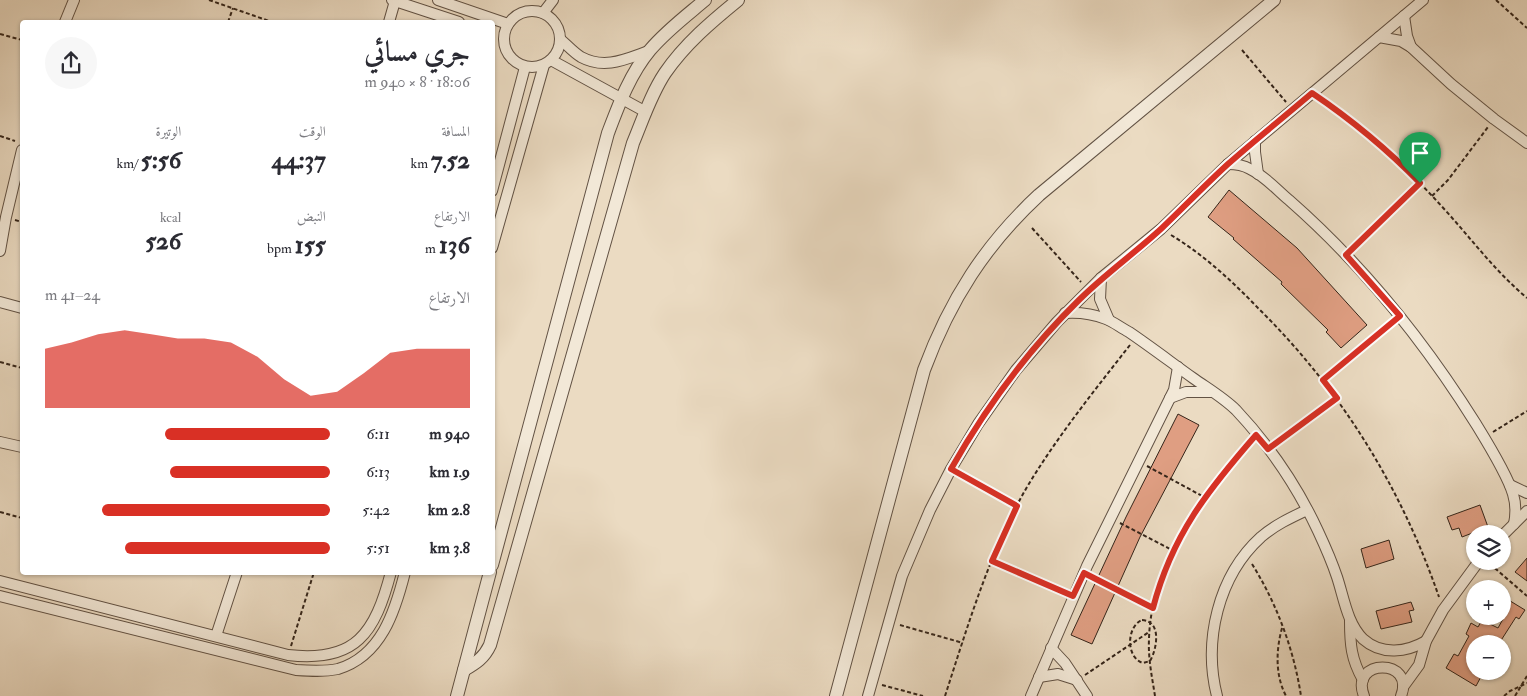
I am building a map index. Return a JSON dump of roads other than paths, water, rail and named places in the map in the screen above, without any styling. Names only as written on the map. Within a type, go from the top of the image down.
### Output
[{"type":"street","points":[[68,20],[74,0]]},
{"type":"street","points":[[389,20],[394,0],[453,20]]},
{"type":"street","points":[[438,0],[508,24]]},
{"type":"street","points":[[543,13],[553,0]]},
{"type":"street","points":[[495,553],[608,133],[621,99],[635,71],[664,36],[705,0]]},
{"type":"street","points":[[464,670],[477,663],[485,655],[490,645],[633,143],[665,74],[692,40],[738,0]]},
{"type":"street","points":[[836,696],[924,370],[941,327],[963,286],[994,241],[1021,211],[1274,0]]},
{"type":"street","points":[[868,696],[902,576],[915,543],[951,469],[996,396],[1036,346],[1088,290],[1161,229],[1228,164],[1423,0]]},
{"type":"street","points":[[536,11],[543,13],[554,21],[560,32],[558,50],[547,62],[538,67],[525,66],[514,61],[509,56],[504,44],[508,24],[523,12],[536,11]]},
{"type":"street","points":[[1404,16],[1411,46]]},
{"type":"street","points":[[495,35],[504,38]]},
{"type":"street","points":[[1379,37],[1411,46],[1451,84],[1527,143]]},
{"type":"street","points":[[560,39],[580,57],[596,63],[615,62],[650,51]]},
{"type":"street","points":[[547,62],[646,112]]},
{"type":"street","points":[[495,238],[547,62]]},
{"type":"street","points":[[495,180],[525,66]]},
{"type":"street","points":[[1255,141],[1258,174]]},
{"type":"street","points":[[0,251],[20,158]]},
{"type":"street","points":[[1228,164],[1244,166],[1258,174],[1304,213],[1346,255],[1400,316],[1458,396],[1510,485],[1515,504],[1514,524]]},
{"type":"street","points":[[1101,278],[1100,300],[1108,320]]},
{"type":"street","points":[[0,302],[20,307]]},
{"type":"street","points":[[1065,314],[1087,314],[1108,320],[1136,337],[1235,408],[1268,449],[1295,489],[1318,530],[1336,574],[1350,620],[1356,631],[1376,647],[1388,650],[1401,651],[1426,640]]},
{"type":"street","points":[[1031,696],[1073,596],[1109,518],[1170,398],[1177,381],[1178,367]]},
{"type":"street","points":[[1170,398],[1195,391],[1212,392]]},
{"type":"street","points":[[0,442],[20,447]]},
{"type":"street","points":[[1510,485],[1527,493]]},
{"type":"street","points":[[1217,696],[1212,662],[1212,646],[1217,614],[1227,584],[1245,554],[1260,538],[1284,521],[1307,510]]},
{"type":"street","points":[[1511,527],[1527,511]]},
{"type":"street","points":[[1402,691],[1419,665],[1426,640],[1443,610],[1472,570]]},
{"type":"street","points":[[216,636],[236,575]]},
{"type":"street","points":[[0,581],[288,655],[313,658],[340,652],[352,645],[371,626],[378,614],[390,575]]},
{"type":"street","points":[[0,596],[296,670],[320,672],[338,669],[354,662],[368,652],[379,639],[394,610],[404,575]]},
{"type":"street","points":[[457,696],[489,575]]},
{"type":"street","points":[[129,629],[134,615]]},
{"type":"street","points":[[1350,620],[1351,651],[1363,680]]},
{"type":"street","points":[[1051,648],[1066,663],[1088,696]]},
{"type":"street","points":[[1385,666],[1388,650]]},
{"type":"street","points":[[1364,696],[1363,680],[1368,672],[1376,667],[1385,666],[1392,668],[1398,673],[1402,679],[1402,691]]},
{"type":"street","points":[[1039,677],[1058,674],[1077,680]]}]
